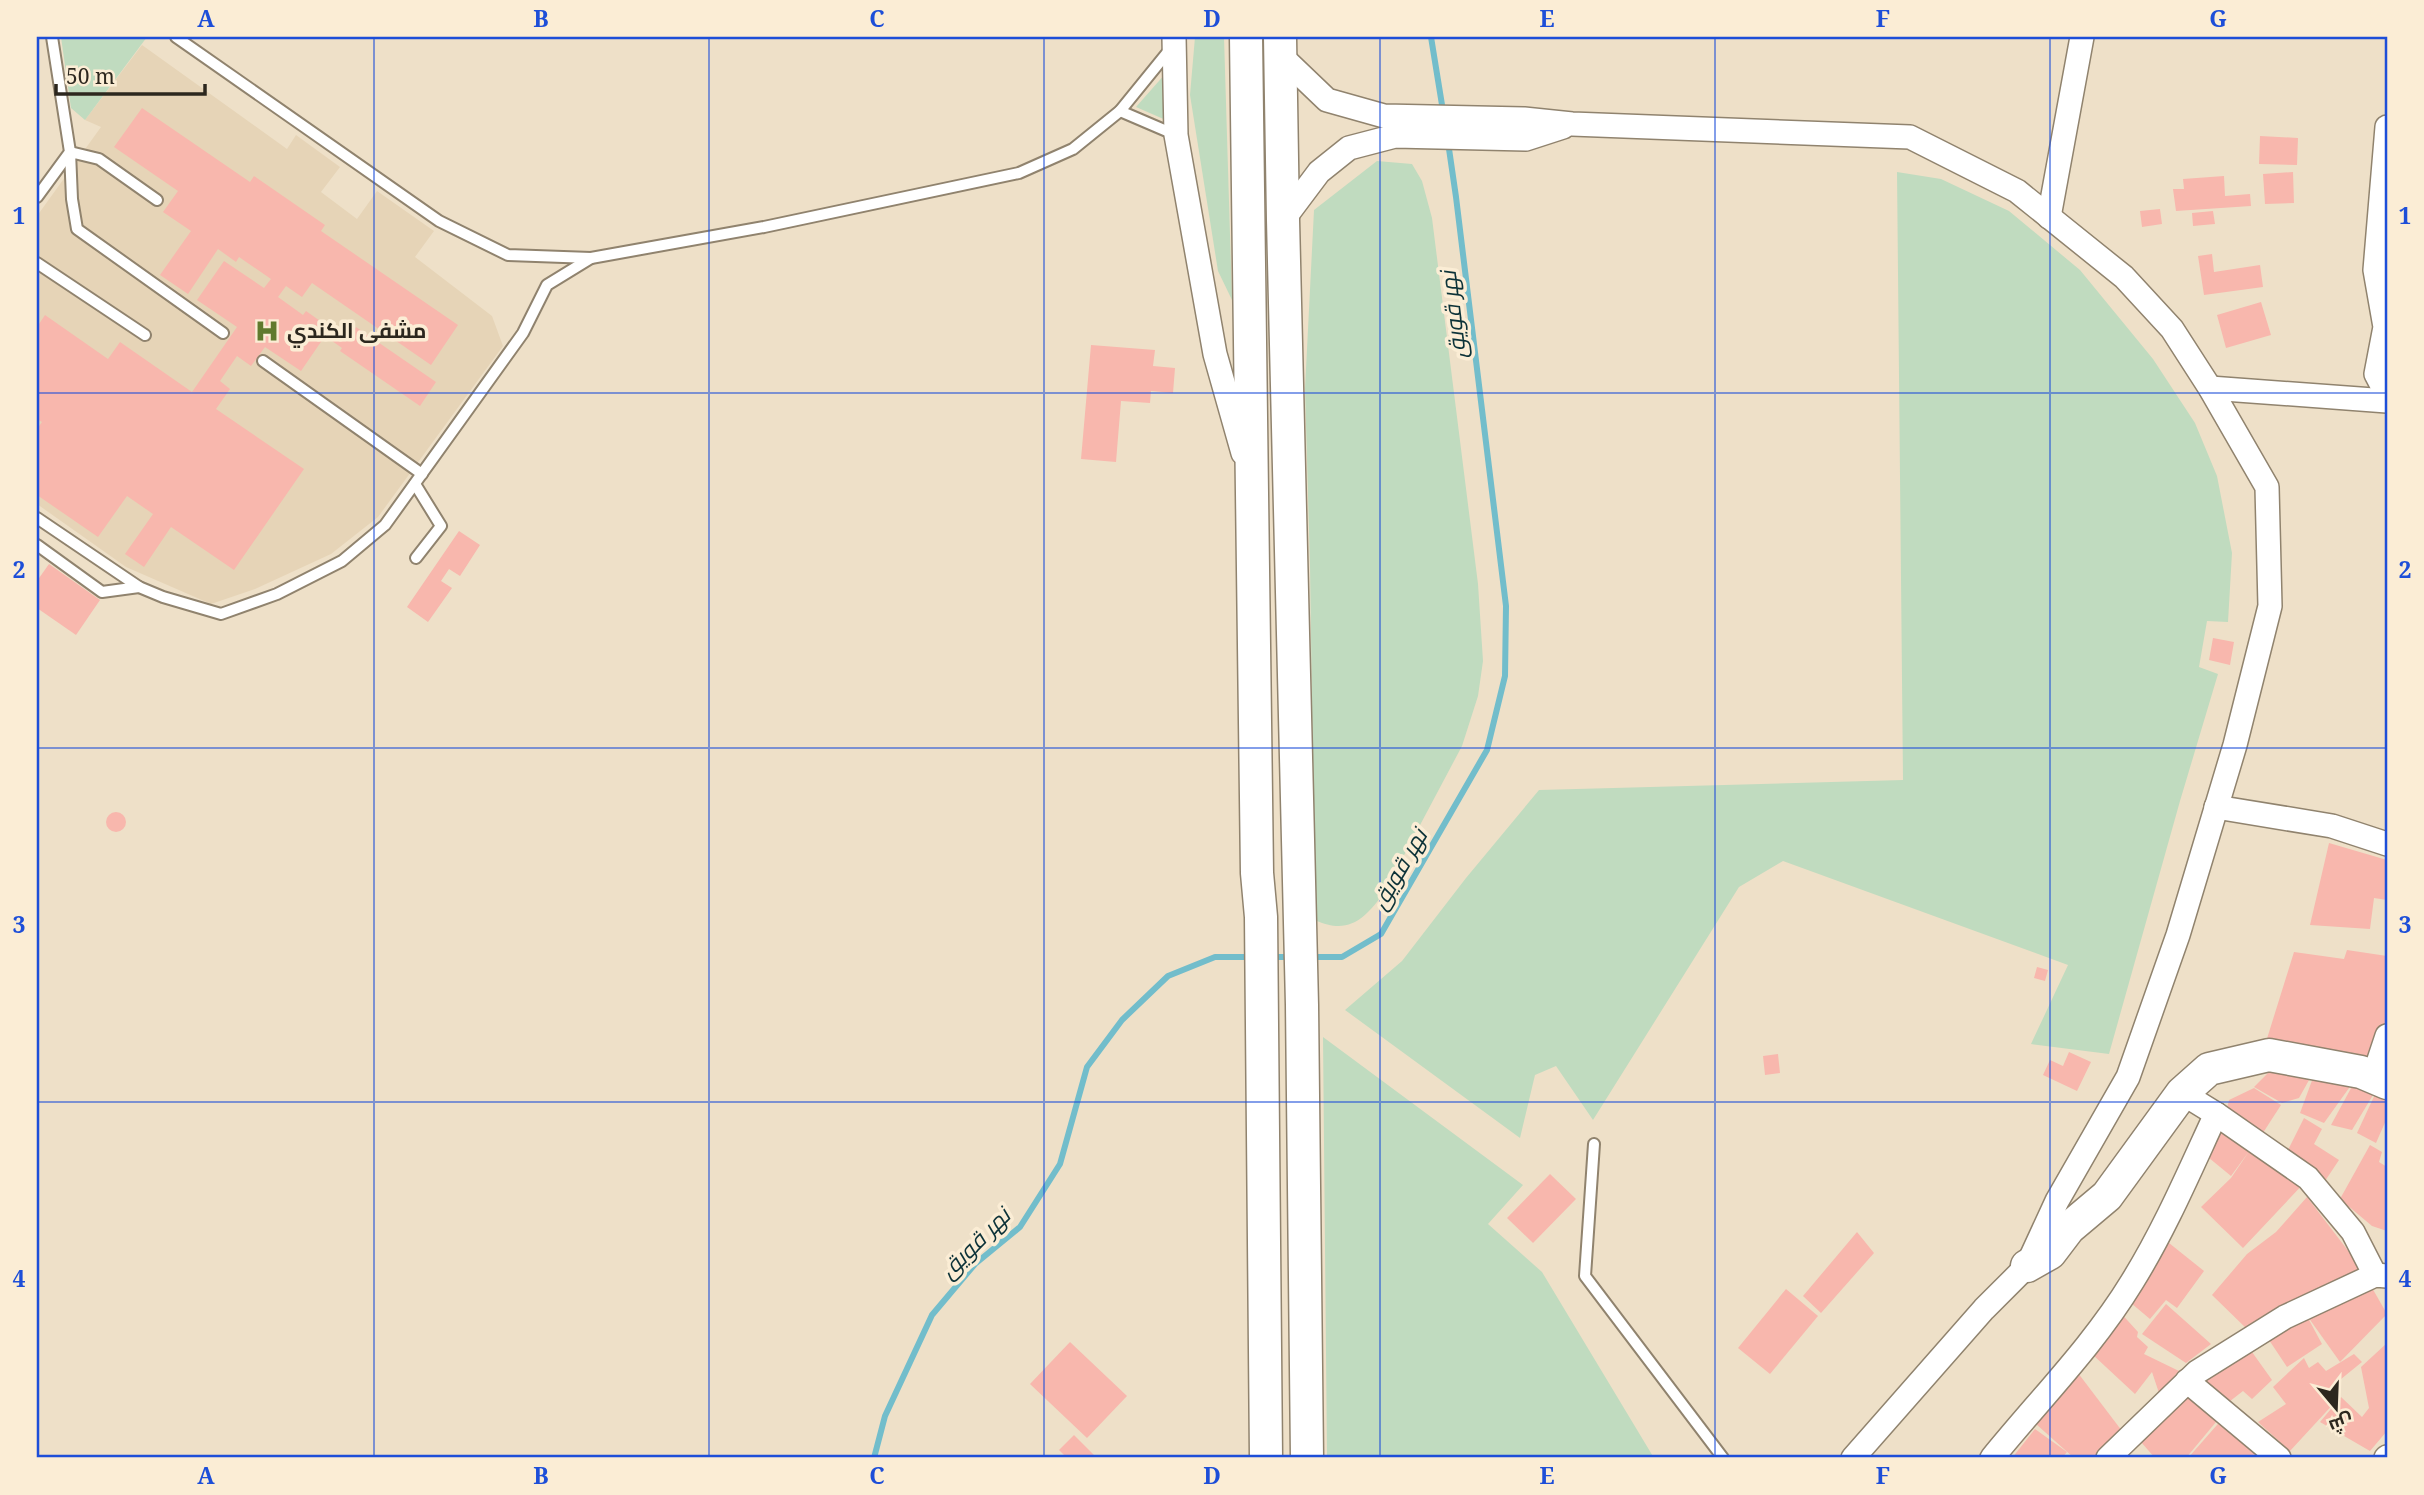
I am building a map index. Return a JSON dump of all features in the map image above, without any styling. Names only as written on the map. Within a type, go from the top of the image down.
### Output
[{"type":"main road","points":[[1245,37],[1257,873],[1261,918],[1266,1458]]},
{"type":"main road","points":[[1281,46],[1302,1004],[1307,1458]]},
{"type":"main road","points":[[2026,1266],[2050,1253],[2070,1228],[2107,1196],[2182,1093],[2209,1069],[2269,1055],[2361,1072],[2380,1080]]},
{"type":"street","points":[[2049,217],[2082,37]]},
{"type":"street","points":[[1174,41],[1176,135],[1215,354],[1251,481]]},
{"type":"street","points":[[1281,46],[1327,100],[1390,126],[1525,129],[1572,124],[1910,138],[2017,191],[2124,277],[2172,329],[2210,388],[2267,487],[2270,606],[2235,745],[2178,935],[2128,1077],[2057,1201],[2026,1266],[1984,1309],[1853,1458]]},
{"type":"street","points":[[1283,220],[1319,172],[1349,148],[1390,126]]},
{"type":"street","points":[[2210,388],[2387,398],[2376,374],[2385,327],[2375,270],[2382,216],[2387,127]]},
{"type":"street","points":[[2216,807],[2332,826],[2387,844]]},
{"type":"street","points":[[2380,1080],[2387,1036]]},
{"type":"street","points":[[2108,1458],[2197,1372],[2286,1317],[2381,1275],[2353,1232],[2308,1178],[2182,1093]]},
{"type":"street","points":[[1992,1458],[2035,1405],[2078,1359],[2132,1282],[2216,1114]]},
{"type":"street","points":[[2187,1381],[2279,1458]]},
{"type":"lane","points":[[52,37],[70,152],[72,199],[77,229],[223,333]]},
{"type":"lane","points":[[176,37],[439,221],[508,255],[591,258],[764,227],[1019,173],[1073,149],[1120,111],[1174,41]]},
{"type":"lane","points":[[1120,111],[1176,135]]},
{"type":"lane","points":[[37,197],[70,152]]},
{"type":"lane","points":[[70,152],[99,159],[158,200]]},
{"type":"lane","points":[[37,518],[139,587],[163,597],[221,614],[277,594],[342,561],[385,525],[523,333],[547,285],[591,258]]},
{"type":"lane","points":[[37,263],[145,335]]},
{"type":"lane","points":[[263,361],[422,474]]},
{"type":"lane","points":[[415,484],[441,526],[416,558]]},
{"type":"lane","points":[[37,545],[102,592],[139,587]]},
{"type":"lane","points":[[1594,1144],[1585,1276],[1723,1458]]},
{"type":"shaded area","name":"مشفى الكندي","points":[[142,45],[287,149],[296,135],[340,167],[321,192],[357,219],[377,191],[434,231],[415,257],[492,316],[503,346],[378,517],[331,554],[255,589],[211,604],[126,567],[37,504],[37,216],[101,127],[85,120]]},
{"type":"green space","points":[[61,37],[147,37],[85,120],[71,108]]},
{"type":"green space","points":[[1195,37],[1224,37],[1232,300],[1218,271],[1190,95]]},
{"type":"green space","points":[[1166,73],[1168,121],[1136,107]]},
{"type":"green space","points":[[1377,161],[1412,164],[1422,181],[1432,218],[1478,584],[1483,661],[1478,696],[1462,746],[1385,891],[1356,922],[1338,926],[1315,920],[1305,389],[1314,210]]},
{"type":"green space","points":[[1897,172],[1941,179],[2009,211],[2080,270],[2153,359],[2195,423],[2217,476],[2232,553],[2228,622],[2207,621],[2199,667],[2218,674],[2109,1054],[2031,1044],[2068,965],[1783,861],[1739,887],[1593,1120],[1556,1066],[1535,1075],[1520,1138],[1345,1010],[1402,961],[1539,790],[1903,780]]},
{"type":"green space","points":[[1323,1037],[1523,1185],[1488,1224],[1542,1272],[1654,1458],[1327,1458]]},
{"type":"building","points":[[142,108],[250,182],[254,176],[325,225],[321,231],[458,325],[431,365],[312,283],[302,297],[286,286],[278,297],[303,315],[306,311],[347,340],[356,327],[436,382],[420,406],[340,351],[342,348],[325,336],[301,371],[265,347],[251,366],[237,356],[220,381],[230,389],[216,409],[304,469],[234,570],[171,527],[144,567],[125,554],[153,514],[127,496],[98,537],[37,495],[37,429],[42,422],[37,419],[37,327],[45,315],[108,359],[120,342],[192,392],[237,327],[197,300],[224,261],[264,288],[271,279],[239,257],[236,262],[218,249],[188,294],[160,275],[191,231],[163,212],[178,191],[114,147]]},
{"type":"building","points":[[2260,136],[2298,138],[2297,165],[2259,164]]},
{"type":"building","points":[[2293,172],[2294,203],[2265,204],[2263,174]]},
{"type":"building","points":[[2224,176],[2225,196],[2250,194],[2251,206],[2176,211],[2173,189],[2184,189],[2183,179]]},
{"type":"building","points":[[2160,209],[2162,224],[2142,227],[2140,211]]},
{"type":"building","points":[[2213,211],[2215,224],[2193,226],[2192,213]]},
{"type":"building","points":[[2212,254],[2214,272],[2260,265],[2263,287],[2204,295],[2198,256]]},
{"type":"building","points":[[2261,302],[2271,335],[2226,348],[2217,315]]},
{"type":"building","points":[[1091,345],[1155,350],[1153,366],[1175,368],[1173,393],[1151,391],[1150,403],[1121,401],[1116,462],[1081,459]]},
{"type":"building","points":[[459,531],[480,545],[460,576],[449,569],[441,581],[452,588],[428,622],[407,607]]},
{"type":"building","points":[[49,564],[100,600],[76,635],[37,608],[37,581]]},
{"type":"building","points":[[2213,638],[2234,642],[2230,665],[2209,660]]},
{"type":"building","points":[[116,812],[123,815],[126,822],[123,829],[116,832],[109,829],[106,822],[109,815]]},
{"type":"building","points":[[2329,843],[2387,860],[2387,900],[2374,898],[2370,929],[2310,925]]},
{"type":"building","points":[[2347,950],[2387,956],[2387,1027],[2378,1064],[2265,1045],[2294,952],[2344,959]]},
{"type":"building","points":[[2037,967],[2048,970],[2045,981],[2034,978]]},
{"type":"building","points":[[2069,1052],[2091,1062],[2077,1091],[2043,1075],[2050,1060],[2063,1066]]},
{"type":"building","points":[[1778,1054],[1780,1073],[1765,1075],[1763,1056]]},
{"type":"building","points":[[2272,1069],[2313,1073],[2299,1098],[2282,1103],[2254,1087]]},
{"type":"building","points":[[2314,1075],[2354,1081],[2324,1123],[2300,1113]]},
{"type":"building","points":[[2356,1079],[2376,1090],[2352,1130],[2331,1125]]},
{"type":"building","points":[[2254,1088],[2281,1105],[2259,1139],[2226,1112],[2229,1100]]},
{"type":"building","points":[[2377,1090],[2387,1096],[2387,1118],[2376,1143],[2357,1133]]},
{"type":"building","points":[[2219,1118],[2306,1181],[2243,1248],[2201,1207],[2231,1178],[2250,1150],[2231,1176],[2203,1153]]},
{"type":"building","points":[[2304,1118],[2322,1129],[2314,1144],[2339,1160],[2323,1184],[2285,1156]]},
{"type":"building","points":[[2370,1145],[2382,1152],[2379,1162],[2387,1167],[2387,1231],[2372,1226],[2340,1199]]},
{"type":"building","points":[[1550,1174],[1576,1199],[1533,1243],[1507,1218]]},
{"type":"building","points":[[2307,1197],[2362,1269],[2250,1332],[2212,1295],[2247,1254],[2276,1232]]},
{"type":"building","points":[[1857,1232],[1874,1253],[1821,1313],[1803,1296]]},
{"type":"building","points":[[2164,1239],[2204,1271],[2177,1308],[2166,1300],[2150,1319],[2125,1298]]},
{"type":"building","points":[[2371,1286],[2387,1314],[2340,1362],[2308,1317]]},
{"type":"building","points":[[1786,1289],[1818,1316],[1770,1374],[1738,1348]]},
{"type":"building","points":[[2166,1304],[2211,1344],[2186,1363],[2142,1334]]},
{"type":"building","points":[[2118,1310],[2138,1332],[2137,1337],[2148,1347],[2144,1354],[2179,1371],[2159,1393],[2152,1372],[2135,1394],[2092,1354]]},
{"type":"building","points":[[2308,1318],[2322,1344],[2287,1367],[2269,1340]]},
{"type":"building","points":[[1070,1342],[1127,1396],[1087,1438],[1030,1384]]},
{"type":"building","points":[[2387,1343],[2387,1431],[2370,1451],[2320,1422],[2341,1397],[2362,1417],[2369,1408],[2361,1367]]},
{"type":"building","points":[[2247,1345],[2272,1380],[2252,1399],[2243,1391],[2225,1405],[2197,1378]]},
{"type":"building","points":[[2354,1354],[2362,1362],[2330,1388],[2337,1400],[2290,1451],[2258,1422],[2286,1404],[2273,1387],[2304,1358],[2309,1368],[2318,1362],[2326,1371]]},
{"type":"building","points":[[2078,1373],[2122,1431],[2095,1458],[2074,1458],[2036,1424]]},
{"type":"building","points":[[2187,1386],[2221,1416],[2186,1458],[2155,1458],[2141,1442]]},
{"type":"building","points":[[2224,1417],[2265,1458],[2188,1458]]},
{"type":"building","points":[[2035,1429],[2067,1452],[2062,1458],[2012,1458]]},
{"type":"building","points":[[1074,1435],[1097,1458],[1067,1458],[1059,1450]]},
{"type":"waterway","name":"نهر قويق","points":[[1431,37],[1443,111]]},
{"type":"waterway","name":"نهر قويق","points":[[1311,957],[1342,957],[1381,934],[1487,750],[1505,676],[1506,606],[1448,142]]},
{"type":"waterway","name":"نهر قويق","points":[[874,1458],[885,1416],[932,1315],[975,1264],[1020,1227],[1060,1164],[1087,1067],[1122,1020],[1168,976],[1215,957],[1251,957]]},
{"type":"waterway","name":"نهر قويق","points":[[1269,957],[1293,957]]},
{"type":"place","name":"مشفى الكندي","points":[[267,331]]}]
